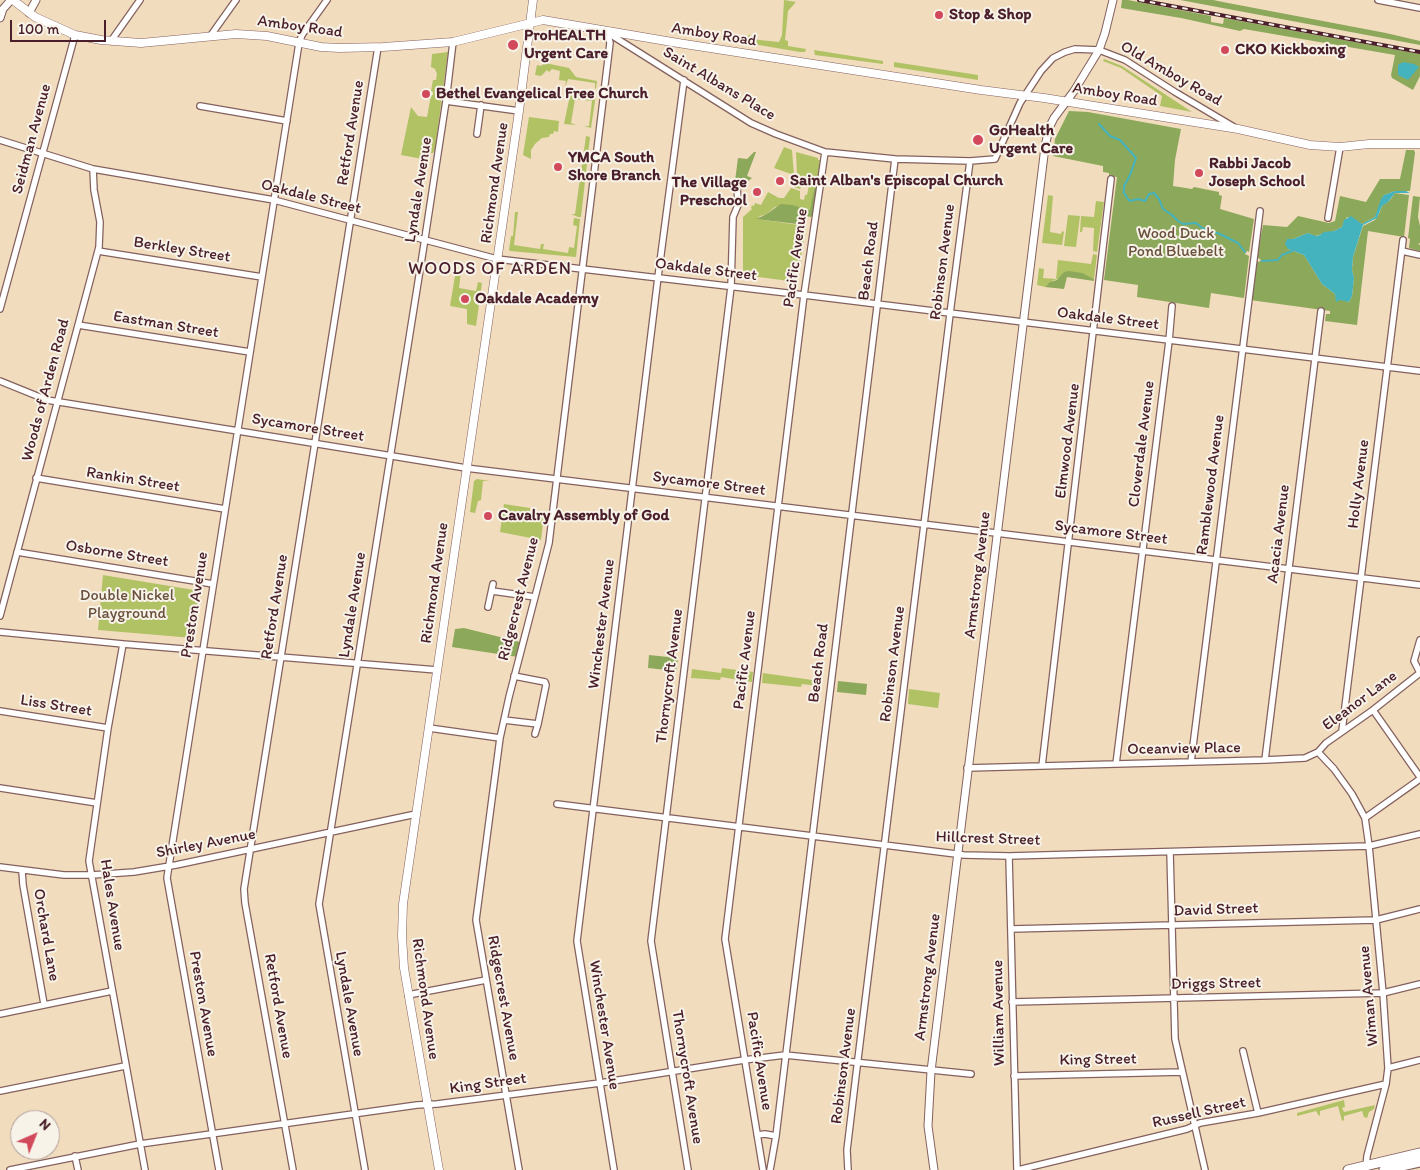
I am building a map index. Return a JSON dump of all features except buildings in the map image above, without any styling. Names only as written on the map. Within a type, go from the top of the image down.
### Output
[{"type":"main road","name":"Amboy Road","points":[[12,0],[29,13],[75,35],[110,41],[141,43],[212,35],[252,34],[339,48],[378,48],[453,42],[543,20],[607,32],[981,90],[1066,101],[1238,129],[1310,145],[1420,144]]},
{"type":"main road","name":"Richmond Avenue","points":[[439,1170],[408,996],[404,963],[402,925],[405,884],[519,111],[533,0]]},
{"type":"main road","points":[[1348,1170],[1366,1168],[1420,1153]]},
{"type":"main road","points":[[1384,1170],[1420,1162]]},
{"type":"street","points":[[0,18],[4,9],[12,0]]},
{"type":"street","points":[[29,13],[36,0]]},
{"type":"street","points":[[110,41],[140,0]]},
{"type":"street","points":[[212,35],[236,0]]},
{"type":"street","points":[[299,43],[302,35],[327,0]]},
{"type":"street","name":"Armstrong Avenue","points":[[934,1170],[928,1126],[931,1071],[1046,138],[1052,123],[1099,50],[1113,0]]},
{"type":"street","points":[[1378,0],[1400,2],[1420,8]]},
{"type":"street","name":"Saint Albans Place","points":[[607,32],[632,46],[751,123],[785,138],[825,152],[895,159],[970,161]]},
{"type":"street","name":"Ridgecrest Avenue","points":[[520,1170],[476,920],[500,738],[548,543],[610,43],[607,32]]},
{"type":"street","name":"Seidman Avenue","points":[[0,309],[75,35]]},
{"type":"street","name":"Lyndale Avenue","points":[[365,1170],[319,911],[425,241],[453,42]]},
{"type":"street","name":"Preston Avenue","points":[[219,1170],[167,878],[299,43]]},
{"type":"street","name":"Retford Avenue","points":[[293,1170],[245,902],[245,884],[378,48]]},
{"type":"street","name":"Old Amboy Road","points":[[970,161],[992,161],[997,157],[1020,103],[1041,71],[1053,58],[1075,49],[1099,50],[1125,60],[1184,98],[1238,129]]},
{"type":"street","name":"Winchester Avenue","points":[[614,1170],[577,941],[684,80]]},
{"type":"street","points":[[446,100],[519,111]]},
{"type":"street","points":[[200,106],[287,121]]},
{"type":"street","points":[[477,134],[482,106]]},
{"type":"street","name":"Oakdale Street","points":[[0,140],[93,169],[274,200],[497,259],[1420,371]]},
{"type":"street","points":[[1328,218],[1340,146]]},
{"type":"street","name":"Pacific Avenue","points":[[763,1170],[725,940],[804,295],[825,152]]},
{"type":"street","name":"Beach Road","points":[[770,1170],[776,1136],[895,159]]},
{"type":"street","name":"Robinson Avenue","points":[[848,1170],[847,1150],[970,161]]},
{"type":"street","name":"Woods of Arden Road","points":[[0,616],[98,251],[100,222],[94,190],[93,169]]},
{"type":"street","name":"Elmwood Avenue","points":[[1042,766],[1112,179]]},
{"type":"street","name":"Thornycroft Avenue","points":[[688,1170],[651,942],[731,286],[733,217],[738,205],[738,184]]},
{"type":"street","name":"Ramblewood Avenue","points":[[1191,762],[1241,349],[1260,211]]},
{"type":"street","name":"Holly Avenue","points":[[1342,732],[1403,240]]},
{"type":"street","name":"Berkley Street","points":[[98,251],[262,277]]},
{"type":"street","points":[[1402,251],[1420,255]]},
{"type":"street","name":"Cloverdale Avenue","points":[[1116,764],[1172,306]]},
{"type":"street","name":"Acacia Avenue","points":[[1265,760],[1321,312]]},
{"type":"street","name":"Eastman Street","points":[[78,325],[250,352]]},
{"type":"street","name":"Sycamore Street","points":[[0,381],[44,400],[466,468],[1420,585]]},
{"type":"street","name":"Rankin Street","points":[[36,478],[225,509]]},
{"type":"street","name":"Osborne Street","points":[[17,552],[213,584]]},
{"type":"street","points":[[488,607],[493,584]]},
{"type":"street","points":[[492,591],[535,597]]},
{"type":"street","points":[[0,632],[281,658],[437,670]]},
{"type":"street","points":[[1420,640],[1414,661],[1420,673]]},
{"type":"street","name":"Hales Avenue","points":[[123,644],[108,728],[89,861],[144,1170]]},
{"type":"street","name":"Eleanor Lane","points":[[1318,752],[1326,743],[1373,710],[1420,673]]},
{"type":"street","points":[[514,676],[545,682],[536,734]]},
{"type":"street","points":[[1318,752],[1334,769],[1365,818],[1420,778],[1373,710]]},
{"type":"street","name":"Liss Street","points":[[0,711],[108,728]]},
{"type":"street","points":[[504,720],[538,724]]},
{"type":"street","points":[[429,728],[500,738]]},
{"type":"street","name":"Oceanview Place","points":[[967,768],[1265,760],[1305,758],[1318,752]]},
{"type":"street","points":[[0,788],[97,803]]},
{"type":"street","name":"Hillcrest Street","points":[[557,804],[957,855],[1009,856],[1369,846],[1420,834]]},
{"type":"street","name":"Shirley Avenue","points":[[0,867],[64,875],[92,876],[134,872],[168,867],[416,814]]},
{"type":"street","name":"Wiman Avenue","points":[[1365,818],[1383,993],[1388,1068],[1386,1084],[1367,1156],[1366,1168]]},
{"type":"street","points":[[1170,852],[1175,1039],[1194,1126],[1206,1170]]},
{"type":"street","name":"William Avenue","points":[[1009,856],[1017,1170]]},
{"type":"street","name":"Orchard Lane","points":[[22,871],[44,1004]]},
{"type":"street","name":"David Street","points":[[1011,929],[1376,920],[1420,909]]},
{"type":"street","points":[[408,996],[486,980]]},
{"type":"street","name":"Driggs Street","points":[[1012,1002],[1383,993],[1420,984]]},
{"type":"street","points":[[0,1014],[112,991]]},
{"type":"street","points":[[1243,1051],[1258,1113]]},
{"type":"street","name":"King Street","points":[[10,1170],[140,1144],[600,1083],[785,1055],[971,1074]]},
{"type":"street","points":[[1388,1068],[1420,1060]]},
{"type":"street","points":[[0,1091],[126,1066]]},
{"type":"street","name":"King Street","points":[[1014,1076],[1182,1072]]},
{"type":"street","name":"Russell Street","points":[[1017,1170],[1187,1129],[1200,1123],[1258,1113],[1386,1084]]},
{"type":"street","points":[[757,1135],[776,1136]]},
{"type":"street","points":[[75,1156],[78,1170]]},
{"type":"green space","points":[[784,0],[796,2],[788,11],[785,40],[788,41],[788,46],[806,49],[805,52],[747,43],[750,34],[750,39],[779,42],[782,35]]},
{"type":"green space","points":[[1122,0],[1211,16],[1211,22],[1223,24],[1224,18],[1420,54],[1420,76],[1413,90],[1392,78],[1395,55],[1244,29],[1240,31],[1181,18],[1121,8]]},
{"type":"green space","points":[[1180,0],[1213,0],[1386,33],[1420,41],[1420,45]]},
{"type":"green space","points":[[814,50],[883,61],[883,64],[815,55]]},
{"type":"green space","points":[[448,52],[435,150],[433,153],[429,153],[428,160],[401,155],[411,107],[418,116],[427,117],[431,95],[433,95],[431,91],[433,80],[436,80],[437,74],[435,69],[431,67],[432,54]]},
{"type":"green space","points":[[1104,59],[1122,66],[1192,112],[1160,106],[1162,96],[1121,68],[1103,61]]},
{"type":"green space","points":[[894,62],[978,75],[978,80],[894,67]]},
{"type":"green space","points":[[545,63],[569,68],[576,77],[597,81],[596,89],[595,83],[568,79],[565,88],[566,81],[559,80],[560,71],[552,69],[549,72],[547,70],[541,76],[535,75],[537,65],[541,66]]},
{"type":"green space","points":[[570,91],[572,94],[593,97],[596,94],[591,128],[584,126],[589,126],[592,101],[575,99],[571,123],[576,125],[564,124],[570,95],[566,94]]},
{"type":"green space","name":"Wood Duck Pond Bluebelt","points":[[1069,111],[1088,112],[1181,129],[1175,160],[1173,186],[1192,189],[1194,187],[1219,192],[1219,195],[1222,196],[1220,209],[1254,219],[1249,252],[1247,251],[1245,254],[1249,256],[1244,298],[1211,293],[1209,308],[1137,297],[1138,285],[1104,280],[1117,177],[1109,176],[1109,173],[1103,172],[1103,166],[1053,156],[1055,139]]},
{"type":"green space","points":[[529,117],[559,121],[558,132],[554,131],[549,137],[542,138],[535,144],[531,150],[531,159],[523,155]]},
{"type":"green space","points":[[586,136],[590,137],[581,217],[578,217],[571,214],[575,214]]},
{"type":"green space","points":[[784,147],[792,150],[794,175],[774,168]]},
{"type":"green space","name":"Wood Duck Pond Bluebelt","points":[[1406,150],[1414,150],[1415,153],[1410,191],[1395,191],[1384,195],[1375,217],[1362,224],[1347,217],[1342,227],[1334,231],[1315,236],[1308,233],[1293,239],[1288,249],[1304,255],[1322,284],[1335,294],[1336,298],[1349,302],[1352,296],[1354,278],[1352,270],[1353,257],[1363,226],[1375,220],[1382,206],[1395,193],[1409,195],[1404,237],[1368,231],[1357,325],[1325,321],[1326,314],[1330,314],[1330,311],[1250,300],[1257,261],[1261,260],[1257,257],[1263,225],[1287,227],[1298,216],[1329,223],[1335,221],[1340,196],[1366,202],[1380,179],[1400,179]]},
{"type":"green space","points":[[756,152],[747,176],[752,178],[748,181],[735,181],[738,158],[747,159]]},
{"type":"green space","points":[[796,152],[820,160],[817,187],[814,189],[811,210],[792,206],[775,207],[757,219],[806,226],[797,282],[743,275],[743,217],[752,209],[752,205],[754,206],[755,203],[761,205],[768,192],[779,198],[784,198],[791,188],[800,191],[800,199],[804,200],[805,195],[807,195],[809,186],[802,185],[800,189],[793,187],[797,176]]},
{"type":"green space","points":[[817,187],[813,215],[811,217],[806,216],[805,225],[756,219],[781,204],[810,210],[814,189]]},
{"type":"green space","points":[[1048,195],[1053,196],[1050,232],[1061,234],[1062,231],[1064,232],[1062,245],[1042,243]]},
{"type":"green space","points":[[1413,196],[1420,197],[1418,217],[1420,243],[1418,244],[1420,245],[1420,251],[1409,248],[1410,239],[1408,238]]},
{"type":"green space","points":[[1096,201],[1104,202],[1097,252],[1093,251],[1094,228],[1083,227],[1082,232],[1080,232],[1081,216],[1094,217]]},
{"type":"green space","points":[[515,212],[518,212],[514,245],[540,249],[541,244],[544,244],[543,249],[568,253],[569,247],[574,248],[577,226],[573,225],[574,218],[580,219],[576,257],[510,251]]},
{"type":"green space","points":[[1068,215],[1080,216],[1076,247],[1064,246]]},
{"type":"green space","points":[[1093,254],[1097,255],[1094,279],[1075,272],[1052,281],[1045,287],[1037,285],[1039,268],[1044,269],[1043,278],[1056,279],[1058,260],[1091,264]]},
{"type":"green space","points":[[456,270],[461,271],[459,288],[476,291],[478,282],[482,283],[476,326],[467,324],[467,309],[450,306]]},
{"type":"green space","points":[[1064,272],[1082,273],[1094,279],[1094,281],[1067,277],[1064,289],[1045,287],[1050,282],[1057,280]]},
{"type":"green space","points":[[477,479],[490,481],[483,481],[481,500],[478,501],[475,513],[470,512],[474,481]]},
{"type":"green space","points":[[504,504],[530,508],[530,512],[544,514],[541,540],[500,532]]},
{"type":"green space","name":"Double Nickel Playground","points":[[103,575],[200,591],[193,638],[98,630]]},
{"type":"green space","points":[[464,628],[520,642],[518,657],[452,647],[455,629]]},
{"type":"green space","points":[[649,655],[678,658],[676,671],[648,668]]},
{"type":"green space","points":[[722,668],[753,672],[752,682],[721,677],[720,680],[691,678],[692,669],[721,673]]},
{"type":"green space","points":[[763,673],[819,681],[819,686],[802,684],[801,687],[762,683]]},
{"type":"green space","points":[[838,681],[867,684],[866,695],[837,692]]},
{"type":"green space","points":[[909,689],[940,693],[938,708],[908,704]]},
{"type":"green space","points":[[1344,1100],[1345,1107],[1342,1108],[1344,1112],[1375,1105],[1367,1118],[1364,1117],[1362,1111],[1344,1116],[1342,1121],[1338,1106],[1320,1111],[1319,1116],[1316,1111],[1297,1116],[1297,1113]]},
{"type":"water","points":[[1403,62],[1419,67],[1408,80],[1398,75],[1398,65]]},
{"type":"water","points":[[1395,191],[1410,193],[1395,193],[1382,206],[1377,218],[1363,225],[1353,257],[1352,270],[1354,278],[1352,296],[1349,302],[1340,300],[1336,302],[1335,294],[1322,284],[1304,255],[1288,249],[1285,244],[1287,239],[1293,239],[1308,233],[1316,236],[1324,232],[1334,231],[1342,227],[1344,220],[1351,216],[1362,224],[1375,217],[1384,195]]},
{"type":"waterway","points":[[1099,124],[1110,136],[1120,140],[1136,158],[1124,186],[1124,193],[1130,201],[1138,199],[1145,201],[1149,194],[1154,193],[1163,209],[1178,221],[1183,224],[1196,223],[1202,228],[1220,234],[1238,243],[1245,252]]},
{"type":"waterway","points":[[1262,261],[1278,260],[1282,255],[1292,251]]},
{"type":"railway","points":[[1139,0],[1420,52]]},
{"type":"place","name":"Stop & Shop","points":[[939,15]]},
{"type":"place","name":"ProHEALTH Urgent Care","points":[[513,45]]},
{"type":"place","name":"CKO Kickboxing","points":[[1225,50]]},
{"type":"place","name":"Bethel Evangelical Free Church","points":[[426,94]]},
{"type":"place","name":"GoHealth Urgent Care","points":[[978,140]]},
{"type":"place","name":"YMCA South Shore Branch","points":[[558,167]]},
{"type":"place","name":"Rabbi Jacob Joseph School","points":[[1199,173]]},
{"type":"place","name":"Saint Alban's Episcopal Church","points":[[780,181]]},
{"type":"place","name":"The Village Preschool","points":[[757,192]]},
{"type":"place","name":"Oakdale Academy","points":[[465,299]]},
{"type":"place","name":"Cavalry Assembly of God","points":[[488,516]]},
{"type":"district","name":"WOODS OF ARDEN","points":[[490,269]]}]
